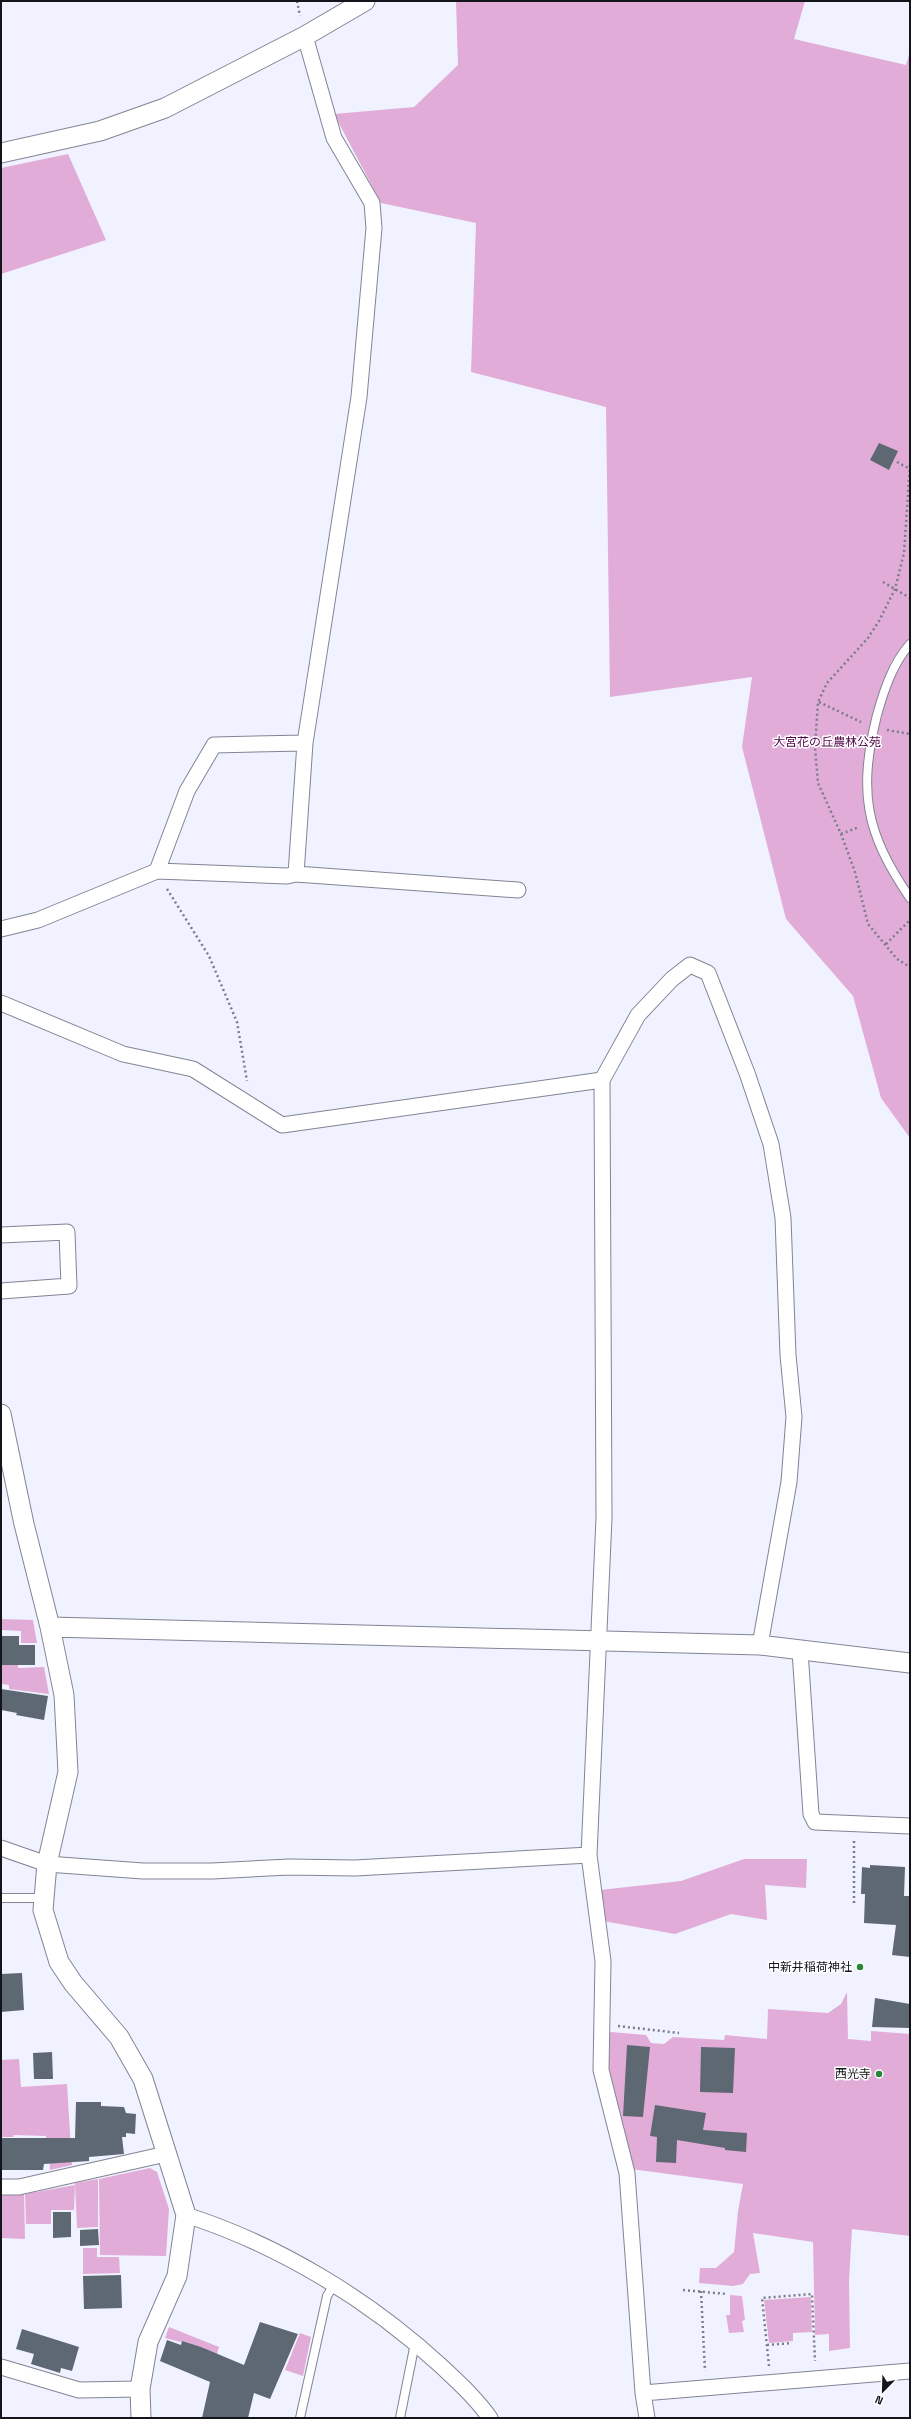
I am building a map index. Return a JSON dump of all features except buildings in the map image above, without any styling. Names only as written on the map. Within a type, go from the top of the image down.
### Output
[{"type":"street","points":[[1,153],[100,131],[165,108],[305,36],[365,1]]},
{"type":"street","points":[[296,874],[305,743],[359,397],[374,228],[372,203],[334,138],[305,36]]},
{"type":"street","points":[[157,871],[186,791],[214,745],[305,743]]},
{"type":"street","points":[[1,929],[38,920],[157,871],[296,874],[518,890]]},
{"type":"street","points":[[647,2418],[643,2393],[627,2180],[601,2070],[603,1961],[589,1855],[604,1518],[602,1080],[638,1015],[672,978],[690,964],[708,973],[748,1073],[771,1144],[783,1218],[788,1355],[794,1417],[789,1482],[760,1645]]},
{"type":"street","points":[[1,1003],[123,1054],[193,1068],[282,1125],[602,1080]]},
{"type":"street","points":[[1,1235],[67,1232],[68,1286],[1,1291]]},
{"type":"street","points":[[1,1414],[24,1524],[50,1627],[64,1695],[68,1772],[47,1864],[43,1910],[59,1962],[73,1983],[119,2037],[143,2079],[186,2215],[177,2276],[148,2342],[140,2389],[141,2418]]},
{"type":"street","points":[[50,1627],[760,1645],[910,1663]]},
{"type":"street","points":[[800,1651],[811,1814],[815,1822],[910,1826]]},
{"type":"street","points":[[1,1848],[47,1864],[143,1871],[212,1872],[289,1867],[387,1866],[589,1855]]},
{"type":"street","points":[[1,2187],[19,2187],[166,2154]]},
{"type":"street","points":[[186,2215],[207,2222],[277,2254],[334,2285],[392,2324],[415,2343],[477,2400],[490,2418]]},
{"type":"street","points":[[1,2366],[79,2390],[140,2389]]},
{"type":"street","points":[[643,2393],[910,2371]]},
{"type":"lane","points":[[910,644],[896,666],[882,696],[874,728],[865,783],[871,822],[879,846],[895,877],[910,898]]},
{"type":"lane","points":[[1,1898],[44,1898]]},
{"type":"lane","points":[[300,2418],[327,2296],[334,2285]]},
{"type":"lane","points":[[400,2418],[415,2343]]},
{"type":"path","points":[[897,462],[910,469]]},
{"type":"path","points":[[883,582],[910,598]]},
{"type":"path","points":[[818,702],[874,728],[910,734]]},
{"type":"path","points":[[841,834],[871,822]]},
{"type":"path","points":[[157,871],[209,956],[238,1022],[251,1106]]},
{"type":"path","points":[[886,944],[910,920]]},
{"type":"path","points":[[854,1824],[854,1903]]},
{"type":"path","points":[[602,2025],[679,2033]]},
{"type":"path","points":[[683,2290],[727,2294]]},
{"type":"path","points":[[701,2292],[706,2388]]},
{"type":"path","points":[[769,2382],[762,2298],[812,2294],[815,2378]]},
{"type":"path","points":[[767,2345],[792,2343]]},
{"type":"green space","name":"大宮花の丘農林公苑","points":[[456,1],[805,1],[794,39],[906,65],[910,51],[910,1138],[881,1098],[853,996],[786,919],[742,747],[752,677],[610,697],[606,407],[471,372],[476,223],[381,203],[334,114],[414,107],[458,65]]},
{"type":"green space","points":[[68,154],[106,240],[1,274],[1,168]]},
{"type":"green space","points":[[1,1619],[33,1620],[37,1643],[21,1643],[21,1631],[1,1630]]},
{"type":"green space","points":[[1,1665],[18,1665],[18,1668],[44,1667],[49,1694],[9,1689],[9,1685],[1,1684]]},
{"type":"green space","points":[[744,1859],[807,1859],[806,1888],[765,1885],[767,1920],[731,1914],[675,1934],[603,1921],[600,1890],[681,1881]]},
{"type":"green space","points":[[847,1992],[848,2039],[871,2041],[871,2031],[910,2034],[910,2236],[852,2229],[849,2281],[850,2348],[829,2351],[829,2334],[815,2335],[813,2242],[753,2233],[760,2273],[750,2274],[743,2284],[733,2286],[699,2283],[700,2268],[716,2268],[734,2252],[738,2211],[743,2184],[631,2169],[607,2069],[607,2035],[611,2032],[646,2035],[651,2043],[664,2044],[673,2037],[724,2040],[725,2035],[767,2039],[768,2009],[828,2013],[841,2004]]},
{"type":"green space","points":[[19,2059],[21,2087],[67,2084],[72,2165],[50,2170],[49,2140],[46,2139],[46,2136],[14,2135],[13,2137],[1,2137],[1,2060]]},
{"type":"green space","points":[[150,2168],[157,2172],[169,2209],[166,2256],[100,2255],[99,2179]]},
{"type":"green space","points":[[98,2179],[98,2227],[77,2228],[75,2183]]},
{"type":"green space","points":[[75,2185],[74,2210],[51,2210],[51,2224],[26,2224],[25,2194]]},
{"type":"green space","points":[[24,2194],[25,2239],[1,2238],[1,2195]]},
{"type":"green space","points":[[83,2248],[97,2248],[97,2257],[119,2257],[120,2273],[83,2274]]},
{"type":"green space","points":[[730,2295],[742,2296],[745,2320],[742,2321],[744,2332],[729,2333],[726,2315],[730,2315]]},
{"type":"green space","points":[[811,2297],[812,2332],[793,2333],[793,2341],[769,2343],[764,2300]]},
{"type":"green space","points":[[169,2327],[219,2347],[213,2368],[197,2371],[204,2348],[165,2338]]},
{"type":"green space","points":[[300,2333],[311,2337],[303,2376],[285,2370]]},
{"type":"place","name":"中新井稲荷神社","points":[[860,1967]]},
{"type":"place","name":"西光寺","points":[[879,2074]]}]
